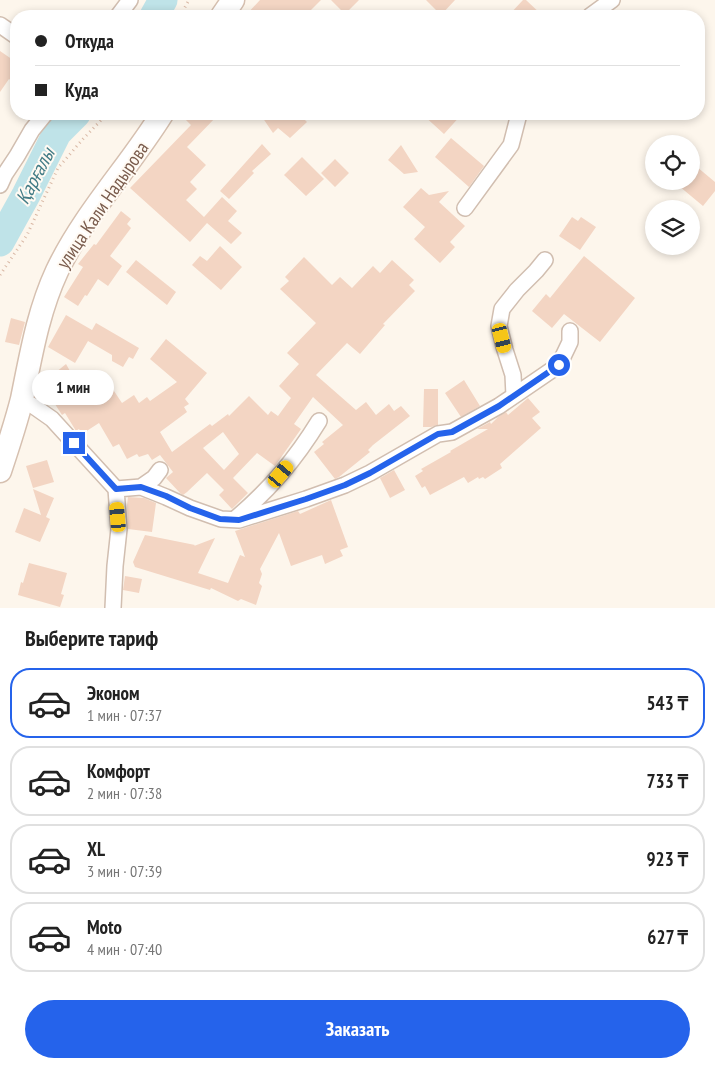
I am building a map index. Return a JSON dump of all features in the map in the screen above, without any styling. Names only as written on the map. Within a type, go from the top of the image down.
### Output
[{"type":"street","points":[[598,10],[612,0]]},
{"type":"street","points":[[0,185],[32,130],[40,120]]},
{"type":"street","name":"улица Кали Надырова","points":[[0,471],[21,400],[30,352],[42,309],[57,271],[83,226],[158,120]]},
{"type":"street","points":[[465,208],[511,145],[517,120]]},
{"type":"street","points":[[514,396],[513,375],[499,326],[502,308],[516,290],[545,260]]},
{"type":"street","points":[[116,489],[141,487],[220,519],[239,520],[345,485],[438,434],[452,432],[514,396],[559,365],[570,342],[570,332]]},
{"type":"street","points":[[21,400],[52,419],[116,489],[119,529],[113,608]]},
{"type":"street","points":[[234,520],[271,486],[290,463],[319,421]]},
{"type":"street","points":[[141,487],[154,478],[160,470]]},
{"type":"path","points":[[0,275],[27,235],[58,168],[101,120]]},
{"type":"building","points":[[260,0],[321,0],[311,10],[251,10]]},
{"type":"building","points":[[331,0],[359,0],[349,10],[341,10]]},
{"type":"building","points":[[426,0],[455,0],[446,10],[436,10]]},
{"type":"building","points":[[523,0],[526,0],[537,10],[514,10]]},
{"type":"building","points":[[0,51],[10,58],[10,80],[0,92]]},
{"type":"building","points":[[186,120],[213,120],[187,147],[206,165],[190,182],[197,189],[186,200],[204,217],[222,197],[237,211],[228,221],[242,233],[231,244],[207,223],[190,242],[130,188],[191,125]]},
{"type":"building","points":[[264,120],[305,120],[307,122],[290,138],[278,128],[273,133]]},
{"type":"building","points":[[429,120],[457,120],[444,134]]},
{"type":"building","points":[[451,138],[484,166],[469,187],[435,157]]},
{"type":"building","points":[[262,144],[271,154],[252,171],[254,173],[229,199],[220,191]]},
{"type":"building","points":[[401,145],[418,172],[404,174],[388,160]]},
{"type":"building","points":[[302,157],[324,179],[306,196],[284,175]]},
{"type":"building","points":[[335,159],[349,173],[335,187],[321,173]]},
{"type":"building","points":[[700,170],[715,182],[715,191],[703,206],[700,204],[700,200],[696,200],[684,190],[700,190]]},
{"type":"building","points":[[421,188],[429,195],[449,191],[439,202],[465,226],[450,242],[455,247],[440,263],[414,239],[425,227],[403,207]]},
{"type":"building","points":[[121,211],[131,219],[127,224],[131,228],[110,256],[122,266],[108,286],[98,279],[78,306],[64,297],[83,267],[78,264],[94,244],[96,245]]},
{"type":"building","points":[[572,217],[578,221],[581,217],[596,227],[580,250],[559,236]]},
{"type":"building","points":[[220,246],[242,267],[221,290],[192,265],[200,256],[207,261]]},
{"type":"building","points":[[584,256],[635,298],[600,342],[564,314],[552,328],[532,311],[546,294],[550,298]]},
{"type":"building","points":[[304,257],[332,285],[340,277],[352,288],[373,266],[380,273],[392,260],[414,280],[409,285],[415,291],[383,324],[385,325],[360,354],[347,343],[316,375],[356,410],[366,402],[376,415],[389,404],[394,411],[401,406],[410,416],[373,445],[368,450],[370,452],[339,477],[335,479],[314,452],[324,444],[322,442],[343,425],[313,397],[294,424],[301,429],[275,466],[257,453],[233,478],[248,493],[232,509],[219,495],[224,490],[207,473],[183,495],[166,478],[173,472],[160,455],[152,460],[148,454],[139,457],[137,454],[127,459],[119,444],[113,447],[99,423],[82,434],[79,429],[76,431],[65,413],[62,415],[53,401],[63,394],[50,377],[66,364],[88,403],[112,388],[122,403],[134,395],[139,403],[147,397],[150,401],[177,382],[150,359],[166,339],[207,373],[185,399],[189,404],[184,407],[187,412],[160,432],[172,452],[210,424],[212,426],[228,414],[229,416],[249,396],[268,415],[271,411],[278,416],[291,398],[279,386],[299,364],[287,353],[316,323],[280,289],[289,281],[285,277]],"holes":[[[223,432],[239,454],[224,470],[203,448]]]},
{"type":"building","points":[[136,260],[176,292],[167,305],[126,272]]},
{"type":"building","points":[[66,315],[92,330],[96,323],[139,348],[133,359],[129,357],[123,367],[112,361],[112,355],[88,341],[75,363],[48,347]]},
{"type":"building","points":[[11,318],[25,322],[19,345],[5,342]]},
{"type":"building","points":[[464,380],[480,406],[461,417],[445,393]]},
{"type":"building","points":[[424,389],[438,389],[438,425],[431,427],[423,427]]},
{"type":"building","points":[[528,398],[540,412],[532,418],[541,428],[500,464],[502,468],[485,479],[483,477],[479,479],[478,477],[468,483],[464,477],[430,495],[425,486],[422,488],[415,476],[423,471],[421,469],[488,429],[477,429],[490,422],[491,424],[506,412],[508,415]]},
{"type":"building","points":[[47,460],[54,482],[33,488],[26,466]]},
{"type":"building","points":[[394,470],[405,490],[390,498],[380,478]]},
{"type":"building","points":[[33,489],[54,498],[46,517],[50,519],[40,542],[15,532],[24,508],[41,515]]},
{"type":"building","points":[[128,497],[144,498],[156,503],[152,532],[128,529]]},
{"type":"building","points":[[331,500],[348,547],[340,550],[343,556],[325,564],[322,555],[291,566],[279,533],[260,569],[262,574],[259,583],[262,586],[256,605],[241,599],[238,601],[211,588],[210,590],[135,567],[133,562],[145,535],[194,546],[215,538],[198,573],[228,583],[240,555],[245,557],[235,531],[298,511],[300,514]]},
{"type":"building","points":[[29,563],[67,573],[61,594],[64,595],[60,607],[18,595]]},
{"type":"building","points":[[125,576],[142,579],[139,593],[123,590]]},
{"type":"waterway","name":"Қарғалы","points":[[157,10],[163,0]]},
{"type":"waterway","name":"Қарғалы","points":[[0,242],[57,133],[70,120]]},
{"type":"route","points":[[74,443],[116,489],[141,487],[220,519],[239,520],[306,499],[345,485],[370,473],[438,434],[452,432],[499,406],[559,365]]}]
